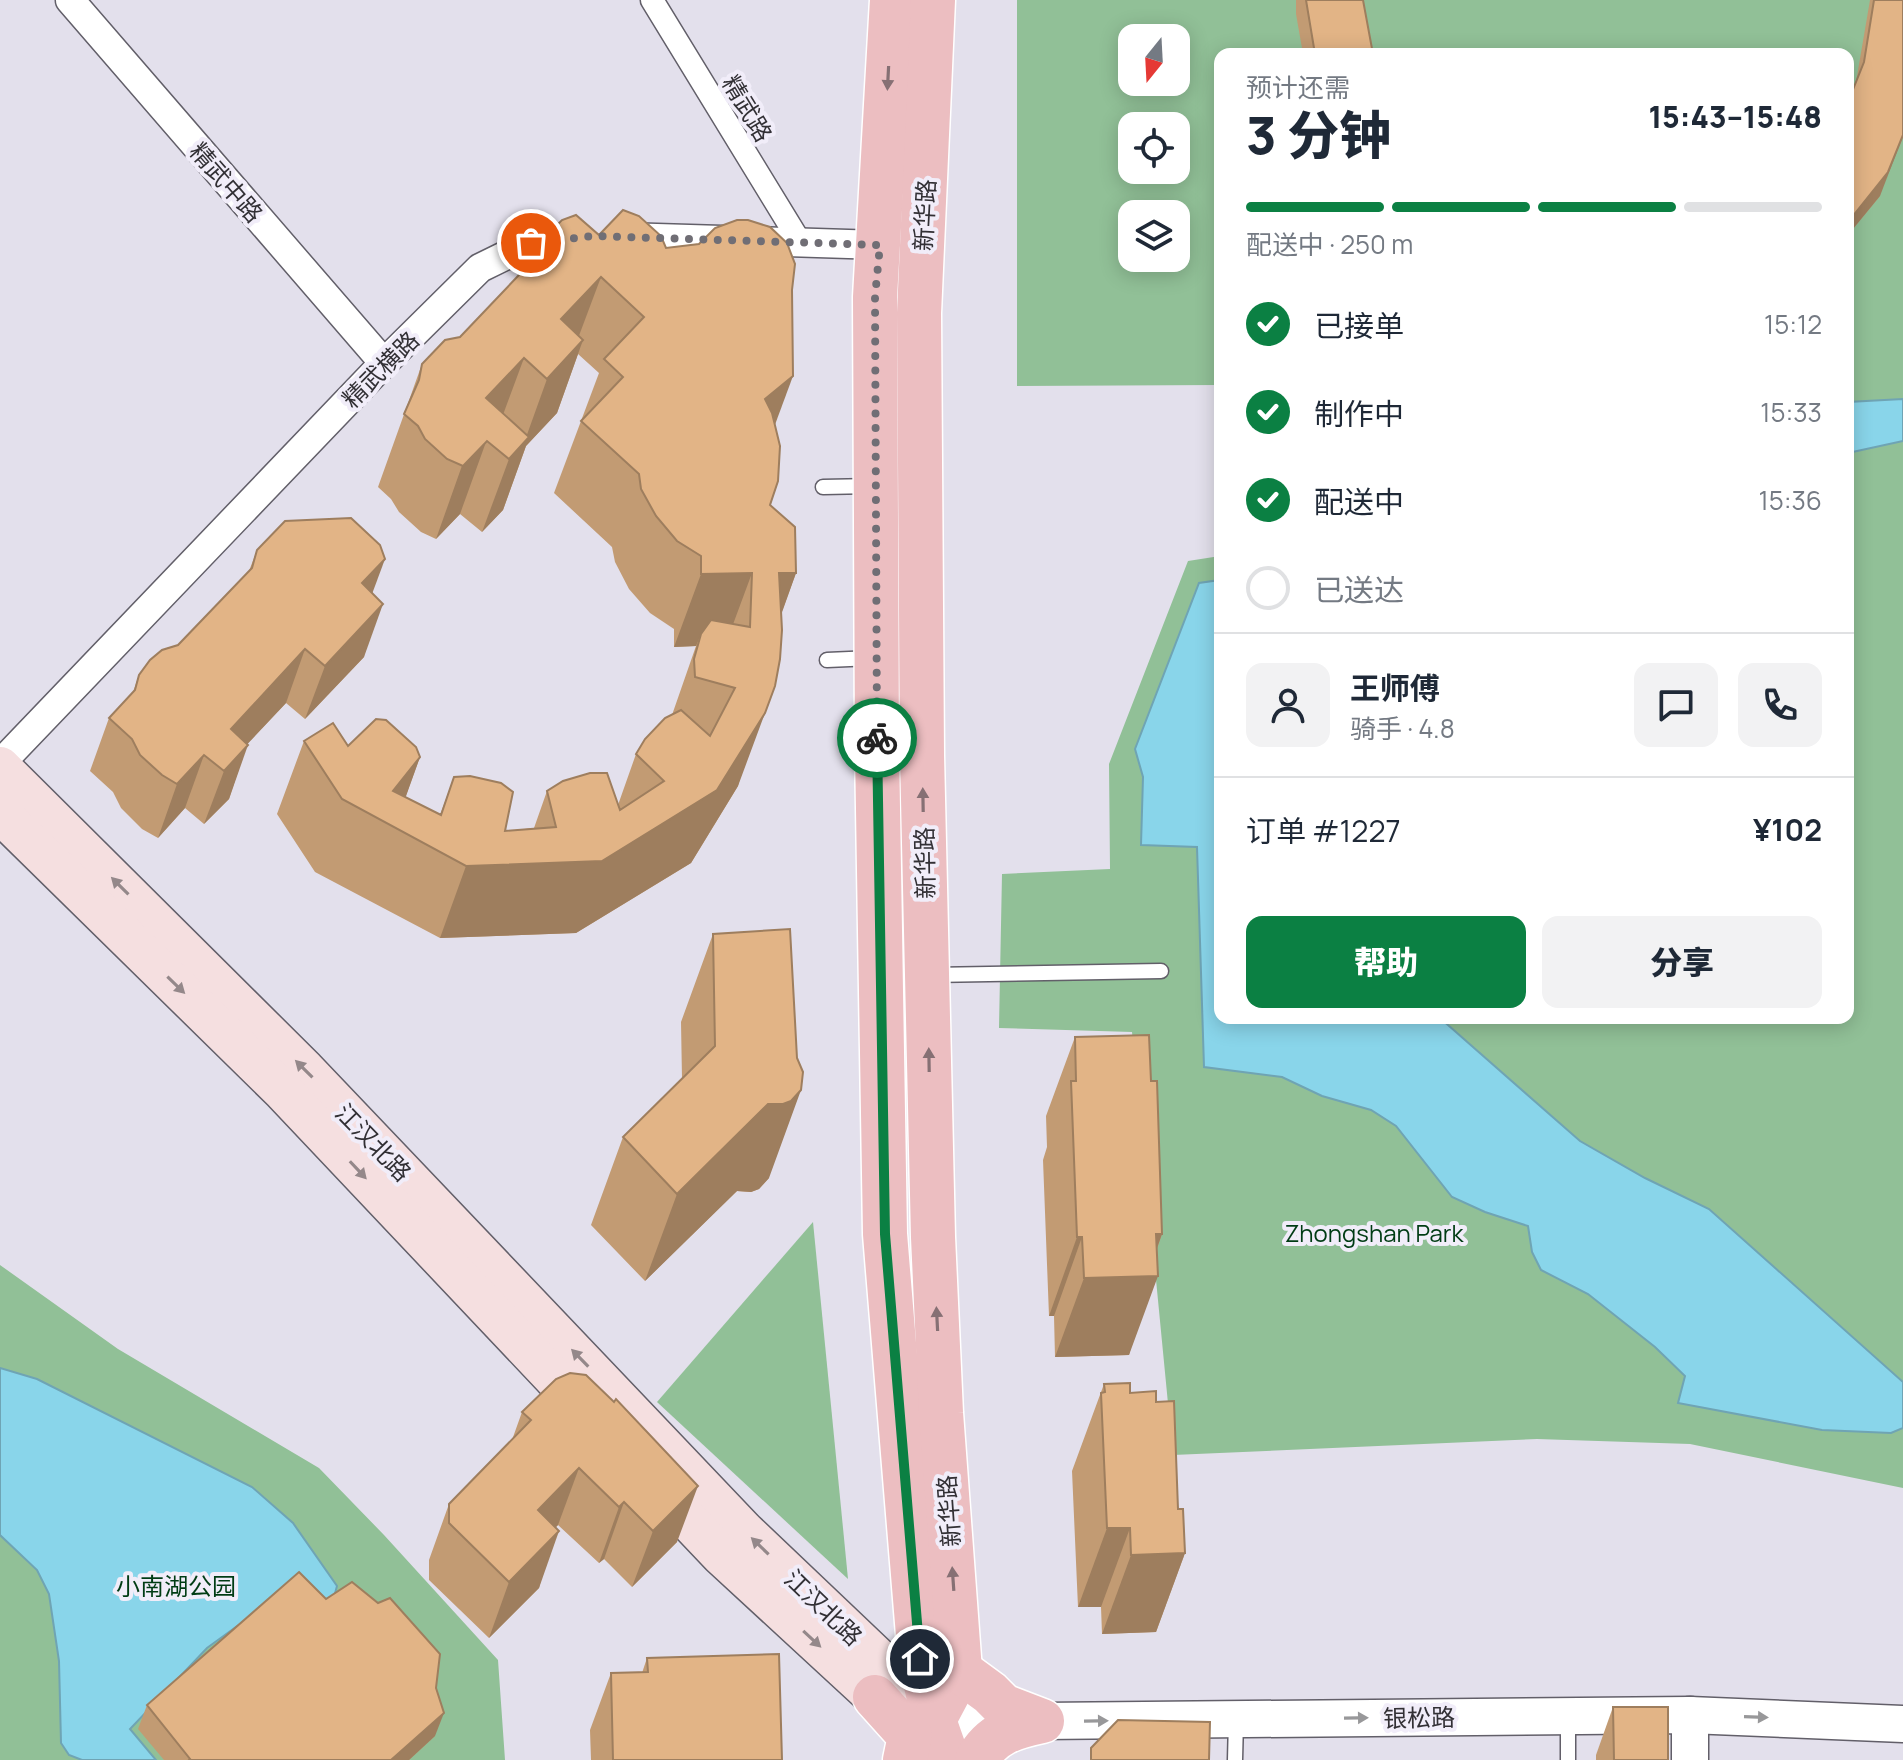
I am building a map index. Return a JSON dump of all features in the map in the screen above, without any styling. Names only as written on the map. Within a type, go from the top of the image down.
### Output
[{"type":"main road","name":"新华路","points":[[892,0],[875,297],[877,658],[885,1234],[910,1673]]},
{"type":"main road","name":"新华路","points":[[910,1673],[938,1355],[922,740],[919,313],[933,0]]},
{"type":"main road","name":"江汉北路","points":[[0,766],[305,1070],[744,1531],[910,1673],[934,1720]]},
{"type":"main road","name":"江汉北路","points":[[0,813],[283,1091],[721,1555],[910,1673]]},
{"type":"main road","points":[[910,1673],[934,1720],[948,1760]]},
{"type":"main road","points":[[910,1673],[1042,1721]]},
{"type":"main road","points":[[905,1760],[910,1736],[910,1673]]},
{"type":"main road","points":[[913,1760],[934,1720]]},
{"type":"main road","points":[[977,1760],[984,1747],[997,1736],[1014,1727],[1042,1721]]},
{"type":"street","name":"精武中路","points":[[70,0],[384,363]]},
{"type":"street","name":"精武路","points":[[652,0],[800,242]]},
{"type":"street","name":"精武横路","points":[[0,766],[384,363],[480,268],[531,243],[593,236],[880,245]]},
{"type":"street","name":"银松路","points":[[934,1720],[1690,1715],[1903,1724]]},
{"type":"street","points":[[1690,1715],[1690,1760]]},
{"type":"lane","points":[[823,487],[876,486]]},
{"type":"lane","points":[[827,660],[877,658]]},
{"type":"lane","points":[[927,975],[1161,971]]},
{"type":"lane","points":[[1568,1715],[1568,1760]]},
{"type":"lane","points":[[1235,1760],[1236,1719]]},
{"type":"green space","name":"Zhongshan Park","points":[[1017,0],[1903,0],[1903,1488],[1690,1444],[1537,1439],[1173,1455],[1132,1032],[999,1028],[1002,874],[1110,869],[1109,764],[1188,561],[1214,557],[1214,1024],[1854,1024],[1854,48],[1214,48],[1214,385],[1017,386]]},
{"type":"green space","points":[[813,1222],[848,1579],[657,1402]]},
{"type":"green space","name":"小南湖公园","points":[[0,1265],[118,1349],[319,1468],[498,1660],[505,1760],[0,1760]]},
{"type":"water","points":[[1903,399],[1903,441],[1854,452],[1854,402]]},
{"type":"water","points":[[1214,581],[1214,1024],[1447,1024],[1580,1141],[1645,1178],[1709,1209],[1903,1382],[1903,1428],[1891,1433],[1822,1430],[1678,1403],[1685,1376],[1655,1347],[1588,1294],[1541,1270],[1532,1252],[1528,1226],[1452,1197],[1396,1126],[1371,1110],[1322,1096],[1282,1077],[1204,1067],[1197,847],[1141,845],[1143,777],[1135,749],[1199,583]]},
{"type":"water","points":[[0,1368],[37,1379],[252,1487],[293,1523],[337,1586],[334,1597],[325,1605],[295,1584],[207,1648],[130,1729],[156,1760],[82,1760],[69,1755],[61,1743],[59,1661],[49,1594],[37,1570],[0,1535]]},
{"type":"building","points":[[1306,0],[1363,0],[1372,48],[1314,48]]},
{"type":"building","points":[[1874,0],[1903,0],[1903,135],[1888,172],[1854,214],[1854,87],[1864,62]]},
{"type":"building","points":[[623,210],[639,216],[661,236],[666,248],[699,244],[715,228],[737,220],[748,220],[770,227],[787,243],[795,264],[792,290],[793,376],[765,399],[772,413],[780,446],[778,481],[770,505],[795,527],[796,573],[779,573],[782,630],[775,686],[765,713],[717,790],[602,861],[466,866],[342,799],[304,741],[333,723],[348,746],[376,719],[386,720],[416,747],[420,757],[393,791],[441,815],[454,777],[470,776],[501,783],[513,792],[505,831],[556,827],[547,791],[563,781],[590,773],[607,773],[620,810],[664,781],[636,754],[645,739],[665,718],[681,710],[710,736],[735,688],[695,677],[694,659],[701,634],[711,620],[750,627],[752,573],[701,574],[701,556],[677,541],[656,516],[641,489],[639,474],[581,421],[623,377],[604,359],[644,317],[601,277],[561,319],[583,340],[547,379],[524,358],[486,398],[529,437],[509,459],[487,441],[463,466],[447,459],[404,414],[419,380],[422,364],[445,340],[460,337],[538,255],[542,240],[562,220],[576,215],[599,235]]},
{"type":"building","points":[[351,518],[380,545],[385,559],[362,583],[383,604],[325,666],[305,649],[231,729],[248,745],[224,771],[204,755],[177,784],[162,775],[140,755],[132,739],[109,718],[135,690],[139,675],[150,660],[162,650],[178,645],[252,568],[257,550],[285,521]]},
{"type":"building","points":[[790,929],[797,1058],[803,1072],[801,1090],[791,1101],[768,1104],[677,1194],[623,1137],[715,1046],[713,934]]},
{"type":"building","points":[[1149,1035],[1151,1081],[1157,1081],[1162,1234],[1156,1234],[1158,1276],[1084,1278],[1082,1237],[1077,1237],[1071,1081],[1076,1081],[1075,1037]]},
{"type":"building","points":[[570,1373],[586,1375],[614,1402],[616,1399],[698,1486],[653,1531],[624,1502],[619,1507],[579,1468],[538,1510],[559,1531],[509,1582],[449,1523],[449,1504],[531,1420],[522,1412],[556,1379]]},
{"type":"building","points":[[1130,1383],[1130,1393],[1156,1391],[1156,1402],[1174,1401],[1178,1509],[1183,1509],[1185,1553],[1131,1555],[1130,1528],[1107,1528],[1101,1393],[1105,1392],[1104,1384]]},
{"type":"building","points":[[299,1572],[326,1599],[352,1582],[378,1603],[390,1598],[440,1654],[436,1688],[444,1713],[391,1760],[189,1760],[147,1705]]},
{"type":"building","points":[[779,1654],[782,1760],[613,1760],[611,1673],[648,1672],[647,1658]]},
{"type":"building","points":[[1613,1707],[1668,1707],[1668,1760],[1614,1760]]},
{"type":"building","points":[[1118,1720],[1210,1722],[1209,1760],[1091,1760],[1091,1748]]},
{"type":"way so far","points":[[531,243],[593,236],[880,245],[875,297],[877,738]]},
{"type":"route","points":[[877,738],[885,1234],[920,1659]]}]
